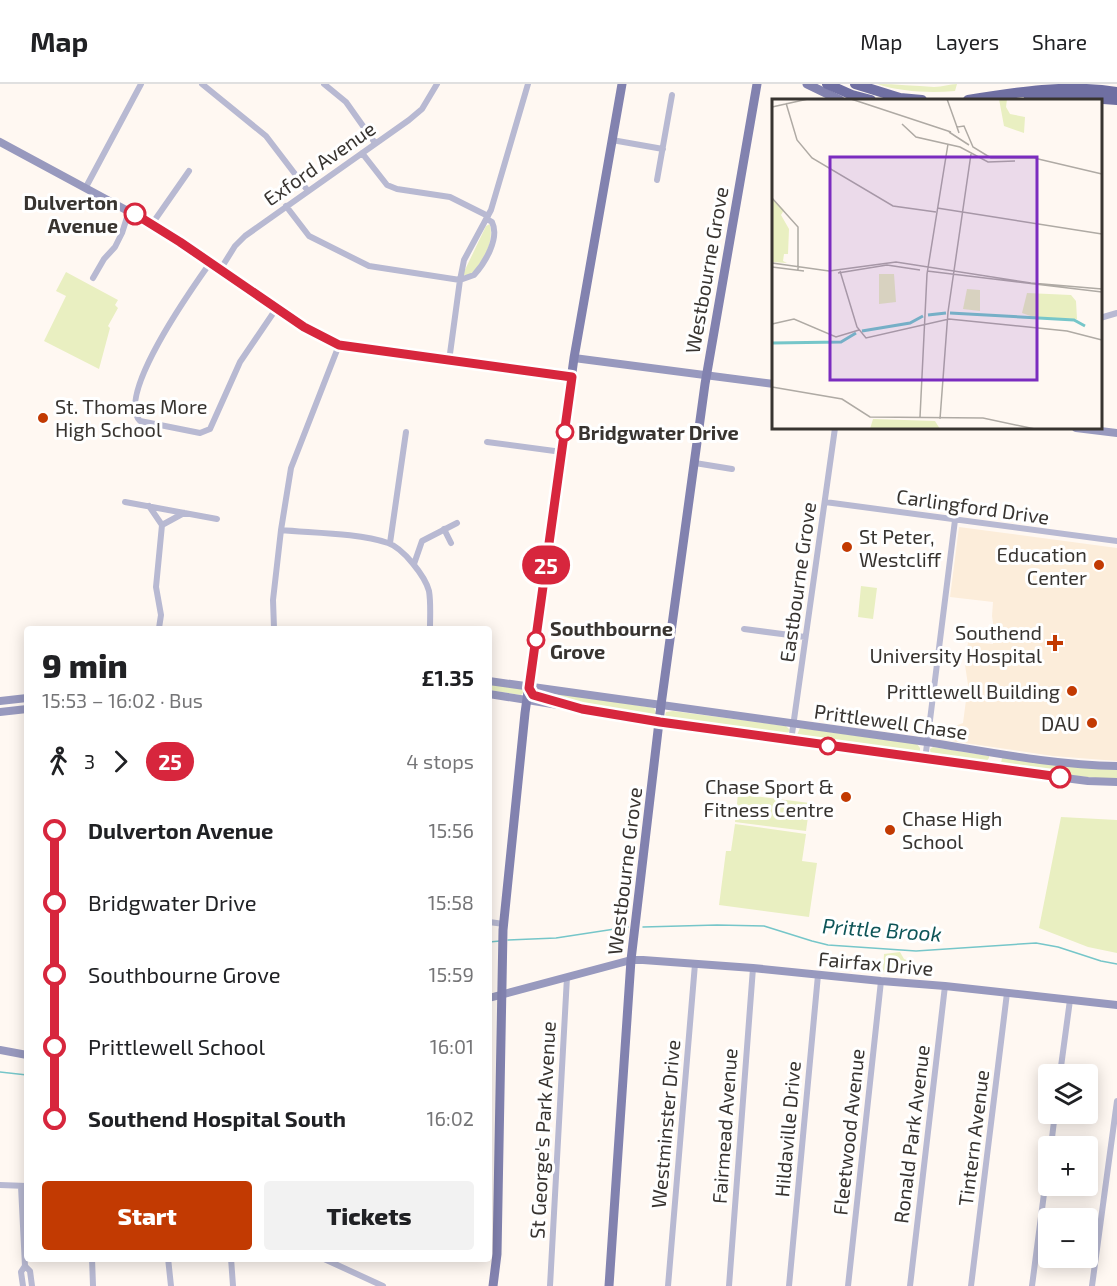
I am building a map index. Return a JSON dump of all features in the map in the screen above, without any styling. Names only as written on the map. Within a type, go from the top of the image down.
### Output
[{"type":"highway","points":[[827,84],[867,99]]},
{"type":"highway","points":[[855,84],[900,98],[911,99]]},
{"type":"highway","points":[[972,99],[1014,89],[1074,92],[1117,100]]},
{"type":"highway","points":[[1034,99],[1110,89]]},
{"type":"main road","points":[[493,1286],[503,939],[527,699],[574,358],[622,84]]},
{"type":"main road","name":"Westbourne Grove","points":[[609,1286],[631,960],[661,705],[707,376],[757,84]]},
{"type":"main road","points":[[807,84],[838,99]]},
{"type":"street","points":[[86,187],[141,84]]},
{"type":"street","points":[[202,84],[266,136],[308,191]]},
{"type":"street","points":[[324,84],[346,102],[375,143]]},
{"type":"street","name":"Exford Avenue","points":[[220,270],[235,246],[245,236],[409,120],[422,109],[437,84]]},
{"type":"street","points":[[449,361],[464,260],[488,218],[528,84]]},
{"type":"street","points":[[657,180],[672,95]]},
{"type":"street","points":[[612,140],[663,149]]},
{"type":"street","points":[[0,141],[152,224],[276,309],[318,336],[339,345],[572,377]]},
{"type":"street","points":[[286,206],[309,236],[369,266],[460,279],[474,275],[490,248],[494,229],[492,222],[450,197],[396,189],[387,185],[362,153]]},
{"type":"street","points":[[152,224],[189,171]]},
{"type":"street","points":[[93,278],[115,247],[129,211]]},
{"type":"street","points":[[210,263],[168,323],[159,341],[137,394],[134,409],[140,421],[200,433],[210,429],[240,362],[276,309]]},
{"type":"street","points":[[1102,318],[1117,313]]},
{"type":"street","points":[[274,626],[273,600],[291,468],[339,345]]},
{"type":"street","points":[[574,358],[772,384]]},
{"type":"street","name":"Eastbourne Grove","points":[[791,741],[835,429]]},
{"type":"street","points":[[1084,429],[1117,433]]},
{"type":"street","points":[[390,543],[406,432]]},
{"type":"street","points":[[487,442],[562,452]]},
{"type":"street","points":[[694,463],[732,468]]},
{"type":"street","points":[[124,502],[217,519]]},
{"type":"street","name":"Carlingford Drive","points":[[825,502],[1117,541]]},
{"type":"street","points":[[149,506],[162,525],[156,587],[161,615],[159,626]]},
{"type":"street","points":[[162,525],[184,513]]},
{"type":"street","points":[[925,759],[955,520]]},
{"type":"street","points":[[414,564],[422,540],[457,523]]},
{"type":"street","points":[[444,529],[451,543]]},
{"type":"street","points":[[281,530],[390,543],[422,574],[429,591],[430,626]]},
{"type":"street","points":[[744,629],[805,637]]},
{"type":"street","points":[[492,681],[616,698],[656,708],[660,719]]},
{"type":"street","points":[[529,687],[533,695],[582,709]]},
{"type":"street","points":[[492,694],[582,709]]},
{"type":"street","points":[[0,701],[24,698]]},
{"type":"street","name":"Prittlewell Chase","points":[[616,698],[996,753],[1088,765],[1117,766]]},
{"type":"street","points":[[0,712],[24,709]]},
{"type":"street","name":"Prittlewell Chase","points":[[582,709],[1037,775],[1117,782]]},
{"type":"street","points":[[995,764],[993,762],[996,753]]},
{"type":"street","points":[[982,767],[995,764],[1037,775]]},
{"type":"street","points":[[492,922],[504,924]]},
{"type":"street","name":"Fairfax Drive","points":[[492,997],[631,960],[753,968],[1117,1005]]},
{"type":"street","name":"Westminster Drive","points":[[668,1286],[695,964]]},
{"type":"street","name":"Fairmead Avenue","points":[[729,1286],[753,968]]},
{"type":"street","name":"Hildaville Drive","points":[[789,1286],[818,975]]},
{"type":"street","name":"St George's Park Avenue","points":[[550,1286],[567,977]]},
{"type":"street","name":"Fleetwood Avenue","points":[[848,1286],[881,981]]},
{"type":"street","name":"Ronald Park Avenue","points":[[910,1286],[945,986]]},
{"type":"street","name":"Tintern Avenue","points":[[971,1286],[1007,993]]},
{"type":"street","points":[[1061,1064],[1070,1000]]},
{"type":"street","points":[[0,1050],[24,1054]]},
{"type":"street","points":[[1092,1286],[1117,1101]]},
{"type":"street","points":[[0,1185],[24,1186]]},
{"type":"street","points":[[1032,1286],[1044,1196]]},
{"type":"street","points":[[23,1286],[21,1272],[25,1262]]},
{"type":"street","points":[[92,1262],[93,1286]]},
{"type":"street","points":[[168,1262],[171,1286]]},
{"type":"street","points":[[231,1262],[233,1286]]},
{"type":"street","points":[[331,1262],[382,1286]]},
{"type":"street","points":[[25,1266],[30,1271],[32,1286]]},
{"type":"shaded area","name":"Southend University Hospital","points":[[959,527],[1117,548],[1117,761],[1053,756],[931,738],[932,723],[955,726],[963,723],[968,685],[965,665],[968,642],[993,644],[993,602],[950,597]]},
{"type":"green space","points":[[877,84],[934,87],[957,84],[955,91],[936,92],[906,90]]},
{"type":"green space","points":[[490,224],[491,232],[487,252],[471,275],[465,276],[463,274],[486,226]]},
{"type":"green space","points":[[66,272],[118,300],[115,305],[118,308],[108,326],[110,328],[99,369],[44,341],[66,296],[56,291]]},
{"type":"green space","points":[[861,586],[877,588],[873,619],[858,617]]},
{"type":"green space","points":[[492,683],[524,688],[521,695],[492,690]]},
{"type":"green space","points":[[540,690],[654,708],[657,715],[654,717],[540,696]]},
{"type":"green space","points":[[673,711],[786,726],[790,730],[786,736],[667,719],[666,712]]},
{"type":"green space","points":[[800,728],[917,744],[920,753],[799,738],[797,735]]},
{"type":"green space","points":[[933,747],[989,756],[989,758],[984,764],[931,756],[930,749]]},
{"type":"green space","points":[[1002,758],[1117,769],[1117,778],[1039,772],[1029,766],[1001,763]]},
{"type":"green space","points":[[738,794],[810,803],[806,831],[735,822]]},
{"type":"green space","points":[[1061,817],[1117,820],[1117,953],[1088,947],[1039,928]]},
{"type":"green space","points":[[735,824],[806,834],[802,861],[817,863],[809,917],[719,905],[726,851],[731,851]]},
{"type":"green space","points":[[900,952],[904,959],[911,962],[912,969],[893,974],[883,972],[884,954]]},
{"type":"waterway","name":"Prittle Brook","points":[[643,927],[764,926],[828,945],[916,951],[1036,943],[1117,964]]},
{"type":"waterway","name":"Prittle Brook","points":[[508,940],[556,938],[628,927]]},
{"type":"waterway","name":"Prittle Brook","points":[[492,942],[500,941]]},
{"type":"waterway","name":"Prittle Brook","points":[[0,1072],[24,1075]]},
{"type":"bus line","name":"25","points":[[135,214],[318,336],[339,345],[572,377],[529,688],[533,695],[582,709],[660,722],[1060,777]]},
{"type":"place","name":"Dulverton Avenue","points":[[135,214]]},
{"type":"place","name":"St. Thomas More High School","points":[[43,418]]},
{"type":"place","name":"Bridgwater Drive","points":[[565,432]]},
{"type":"place","name":"St Peter, Westcliff","points":[[847,547]]},
{"type":"place","name":"Education Center","points":[[1099,565]]},
{"type":"place","name":"Southbourne Grove","points":[[536,640]]},
{"type":"place","name":"Southend University Hospital","points":[[1055,643]]},
{"type":"place","name":"Prittlewell Building","points":[[1072,691]]},
{"type":"place","name":"DAU","points":[[1092,723]]},
{"type":"place","name":"Chase Sport & Fitness Centre","points":[[846,797]]},
{"type":"place","name":"Chase High School","points":[[890,830]]}]
